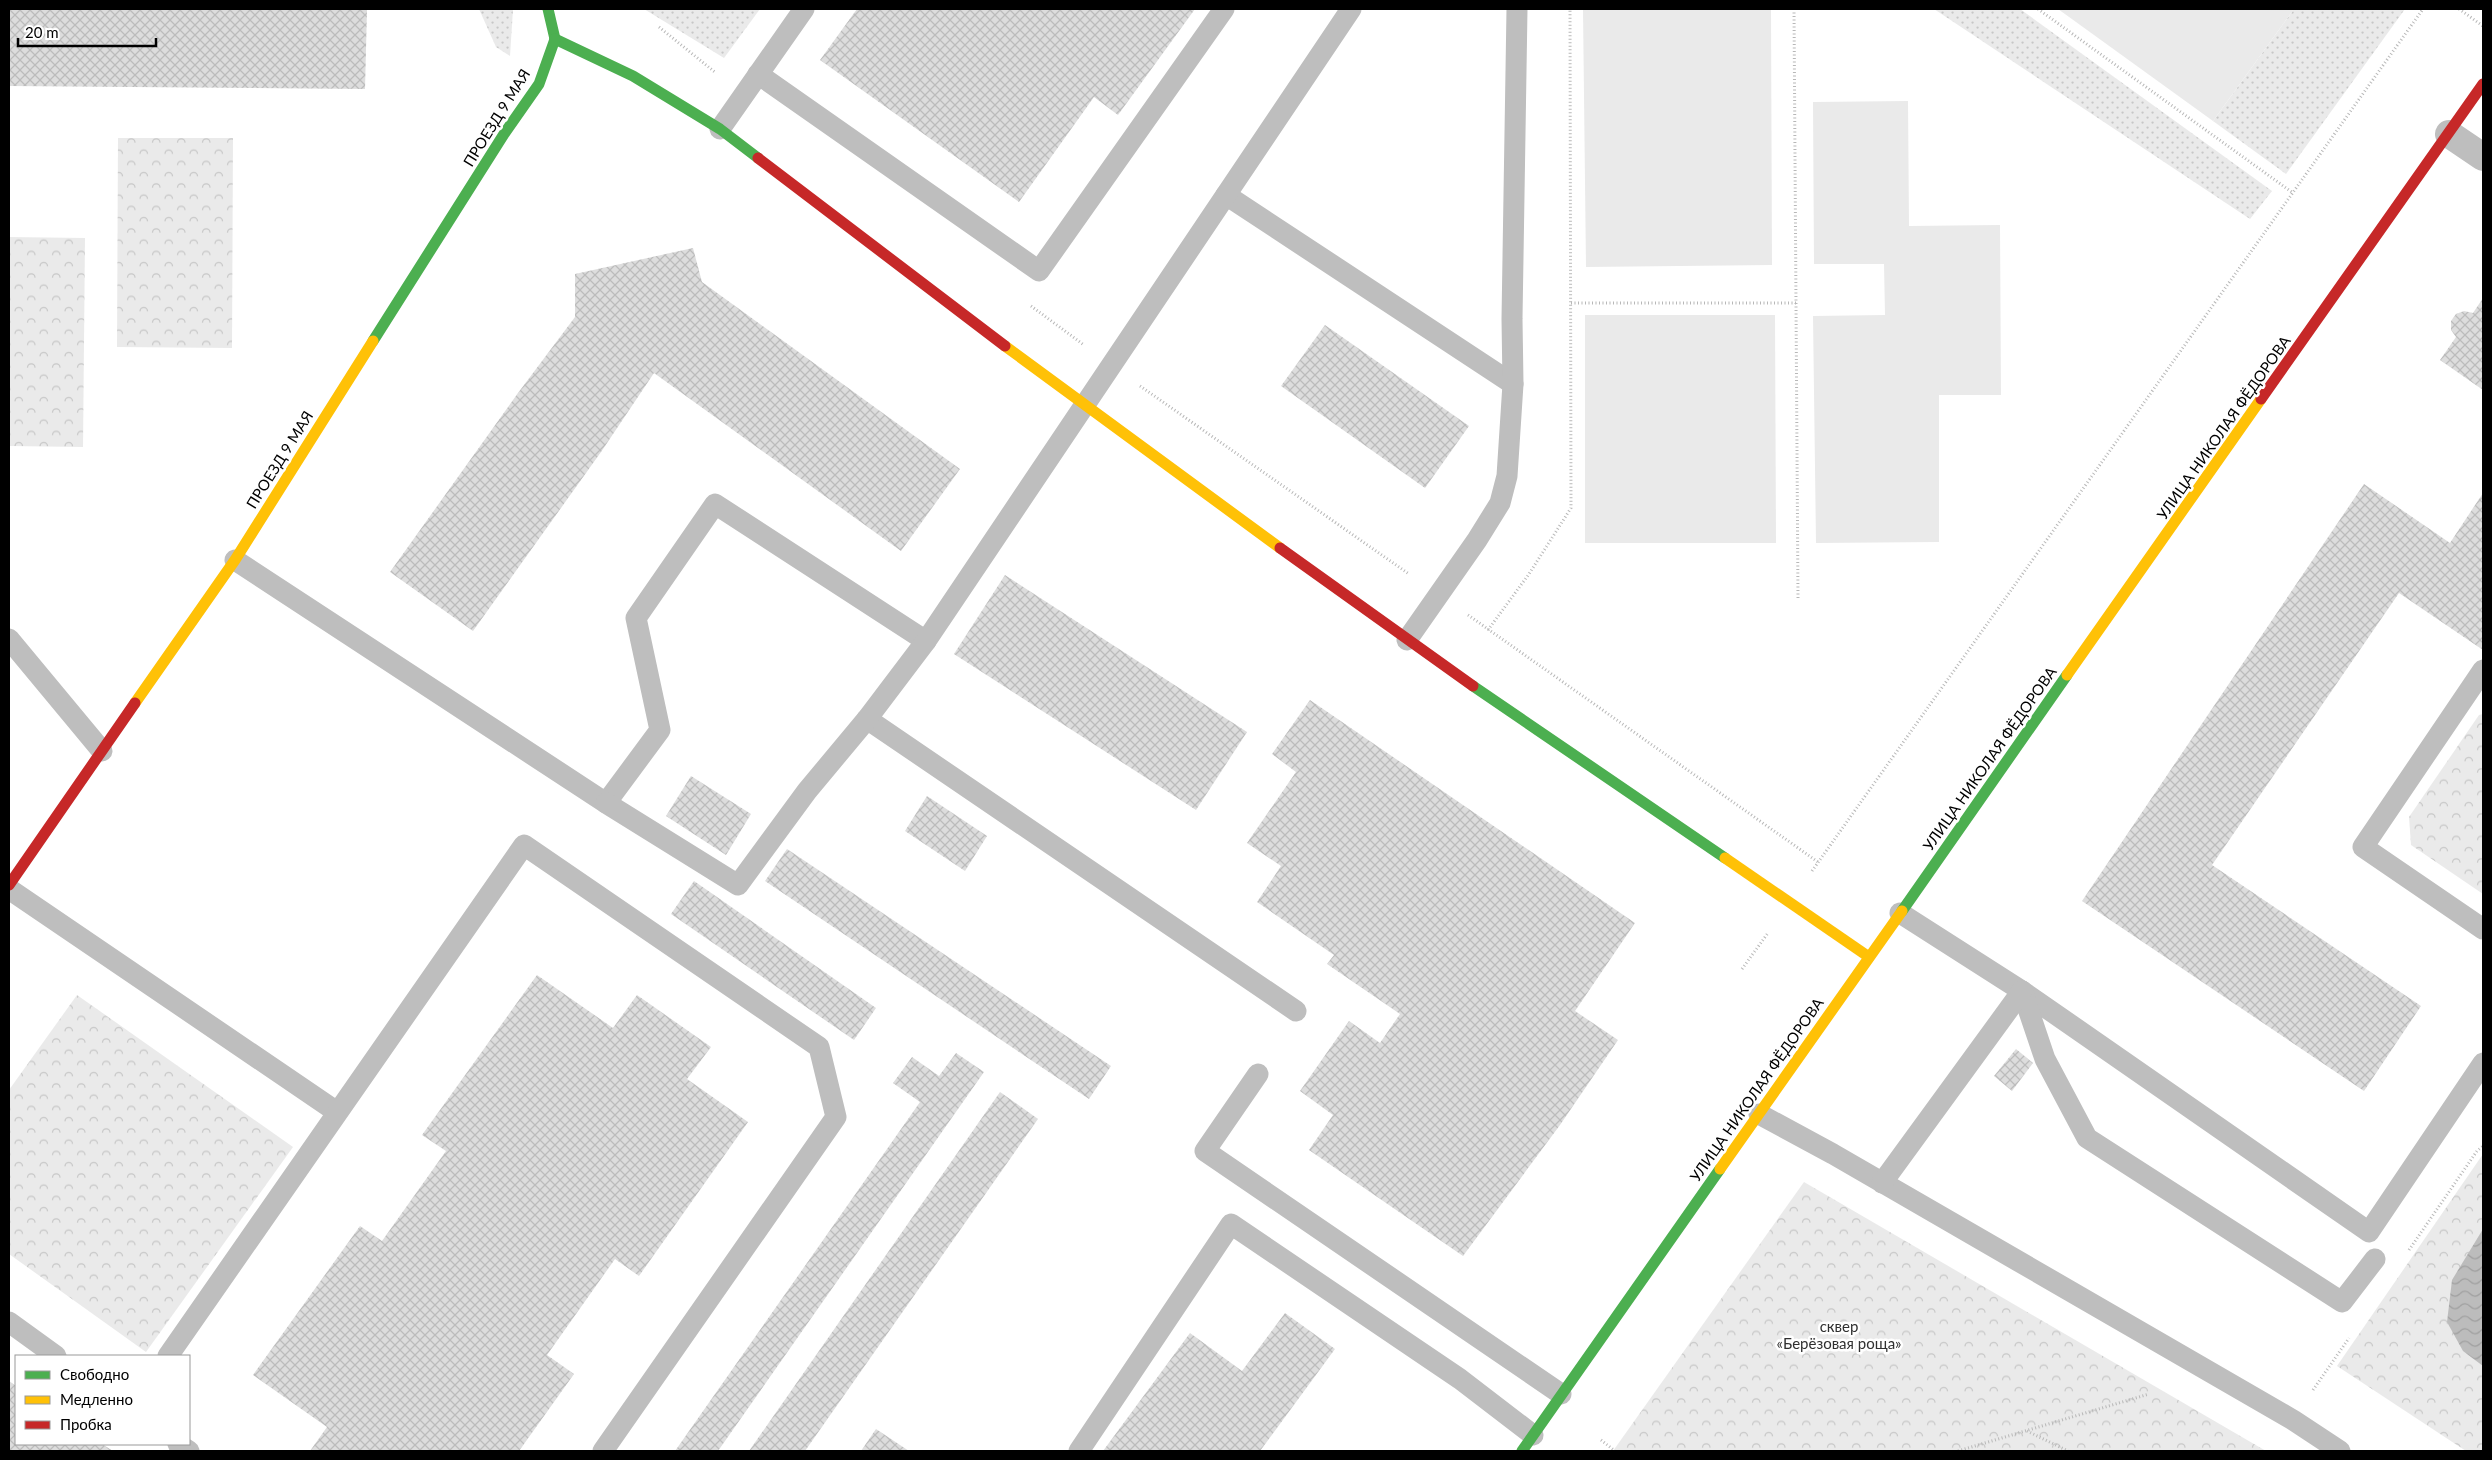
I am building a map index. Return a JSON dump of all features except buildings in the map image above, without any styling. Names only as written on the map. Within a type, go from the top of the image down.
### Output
[{"type":"street","points":[[548,9],[555,39],[633,76],[720,129],[1085,407],[1407,640],[1869,957]]},
{"type":"street","name":"ПРОЕЗД 9 МАЯ","points":[[9,884],[235,560],[504,134],[539,84],[555,39]]},
{"type":"street","name":"УЛИЦА НИКОЛАЯ ФЁДОРОВА","points":[[1527,1443],[2483,84]]},
{"type":"street","points":[[2449,134],[2483,157]]},
{"type":"lane","points":[[720,129],[804,9]]},
{"type":"lane","points":[[758,74],[1039,271],[1224,9]]},
{"type":"lane","points":[[235,560],[606,803],[738,885],[807,791],[867,718],[926,641],[1085,407],[1350,9]]},
{"type":"lane","points":[[1407,640],[1477,540],[1500,503],[1506,476],[1513,384],[1512,319],[1517,9]]},
{"type":"lane","points":[[1226,195],[1513,384]]},
{"type":"lane","points":[[606,803],[660,730],[636,618],[715,504],[926,641]]},
{"type":"lane","points":[[9,639],[102,751]]},
{"type":"lane","points":[[2483,670],[2363,847],[2483,929]]},
{"type":"lane","points":[[867,718],[1296,1011]]},
{"type":"lane","points":[[169,1355],[524,846],[819,1046],[836,1117],[603,1451]]},
{"type":"lane","points":[[9,889],[337,1112]]},
{"type":"lane","points":[[1900,913],[2022,992],[2370,1232],[2483,1063]]},
{"type":"lane","points":[[1882,1183],[2022,992]]},
{"type":"lane","points":[[2022,992],[2046,1059],[2087,1138],[2342,1302],[2375,1259]]},
{"type":"lane","points":[[1258,1074],[1205,1150],[1561,1394]]},
{"type":"lane","points":[[1759,1114],[2293,1420],[2340,1451]]},
{"type":"lane","points":[[1079,1451],[1231,1224],[1460,1379],[1527,1443]]},
{"type":"lane","points":[[9,1322],[55,1355]]},
{"type":"path","points":[[1488,630],[1528,574],[1571,508],[1570,9]]},
{"type":"path","points":[[1794,9],[1798,598]]},
{"type":"path","points":[[2038,9],[2292,193]]},
{"type":"path","points":[[1024,301],[1112,366],[1818,862],[2423,9]]},
{"type":"path","points":[[2459,9],[2483,26]]},
{"type":"path","points":[[658,27],[744,95]]},
{"type":"path","points":[[1570,303],[1796,303]]},
{"type":"path","points":[[1958,1451],[2149,1394]]},
{"type":"path","points":[[2027,1431],[2068,1451]]},
{"type":"path","points":[[1601,1440],[1615,1451]]},
{"type":"green space","points":[[479,9],[513,9],[510,56],[496,47]]},
{"type":"green space","points":[[644,9],[760,9],[724,58]]},
{"type":"green space","points":[[1583,9],[1771,9],[1772,265],[1586,267]]},
{"type":"green space","points":[[1934,9],[2020,9],[2272,191],[2250,219]]},
{"type":"green space","points":[[2058,9],[2294,9],[2213,121]]},
{"type":"green space","points":[[2294,9],[2405,9],[2286,174],[2213,121]]},
{"type":"green space","points":[[1908,101],[1909,226],[2000,225],[2001,395],[1939,395],[1939,542],[1816,543],[1813,316],[1885,315],[1884,264],[1814,264],[1813,102]]},
{"type":"green space","points":[[118,138],[233,138],[232,348],[117,347]]},
{"type":"green space","points":[[9,237],[85,238],[83,447],[9,446]]},
{"type":"green space","points":[[1585,315],[1775,315],[1776,543],[1585,543]]},
{"type":"green space","points":[[2483,714],[2483,894],[2411,845],[2409,817],[2479,715]]},
{"type":"green space","points":[[77,995],[293,1147],[146,1352],[9,1254],[9,1090]]},
{"type":"green space","points":[[2483,1154],[2483,1451],[2466,1451],[2337,1366]]},
{"type":"green space","name":"сквер «Берёзовая роща»","points":[[1804,1182],[2266,1451],[1613,1451]]},
{"type":"water","points":[[2483,1229],[2483,1366],[2463,1351],[2447,1322],[2452,1280]]},
{"type":"traffic: fast","points":[[548,9],[555,39]]},
{"type":"traffic: fast","points":[[555,39],[633,76],[720,129],[758,158]]},
{"type":"traffic: fast","points":[[373,341],[504,134],[539,84],[555,39]]},
{"type":"traffic: fast","points":[[1902,911],[2067,675]]},
{"type":"traffic: fast","points":[[1473,686],[1725,858]]},
{"type":"traffic: fast","points":[[1522,1451],[1720,1169]]},
{"type":"traffic: slow","points":[[135,703],[235,560],[373,341]]},
{"type":"traffic: slow","points":[[1005,346],[1280,548]]},
{"type":"traffic: slow","points":[[2067,675],[2261,399]]},
{"type":"traffic: slow","points":[[1725,858],[1869,957]]},
{"type":"traffic: slow","points":[[1720,1169],[1902,911]]},
{"type":"traffic: jam","points":[[2261,399],[2483,84]]},
{"type":"traffic: jam","points":[[758,158],[1005,346]]},
{"type":"traffic: jam","points":[[1280,548],[1473,686]]},
{"type":"traffic: jam","points":[[9,885],[135,703]]}]
